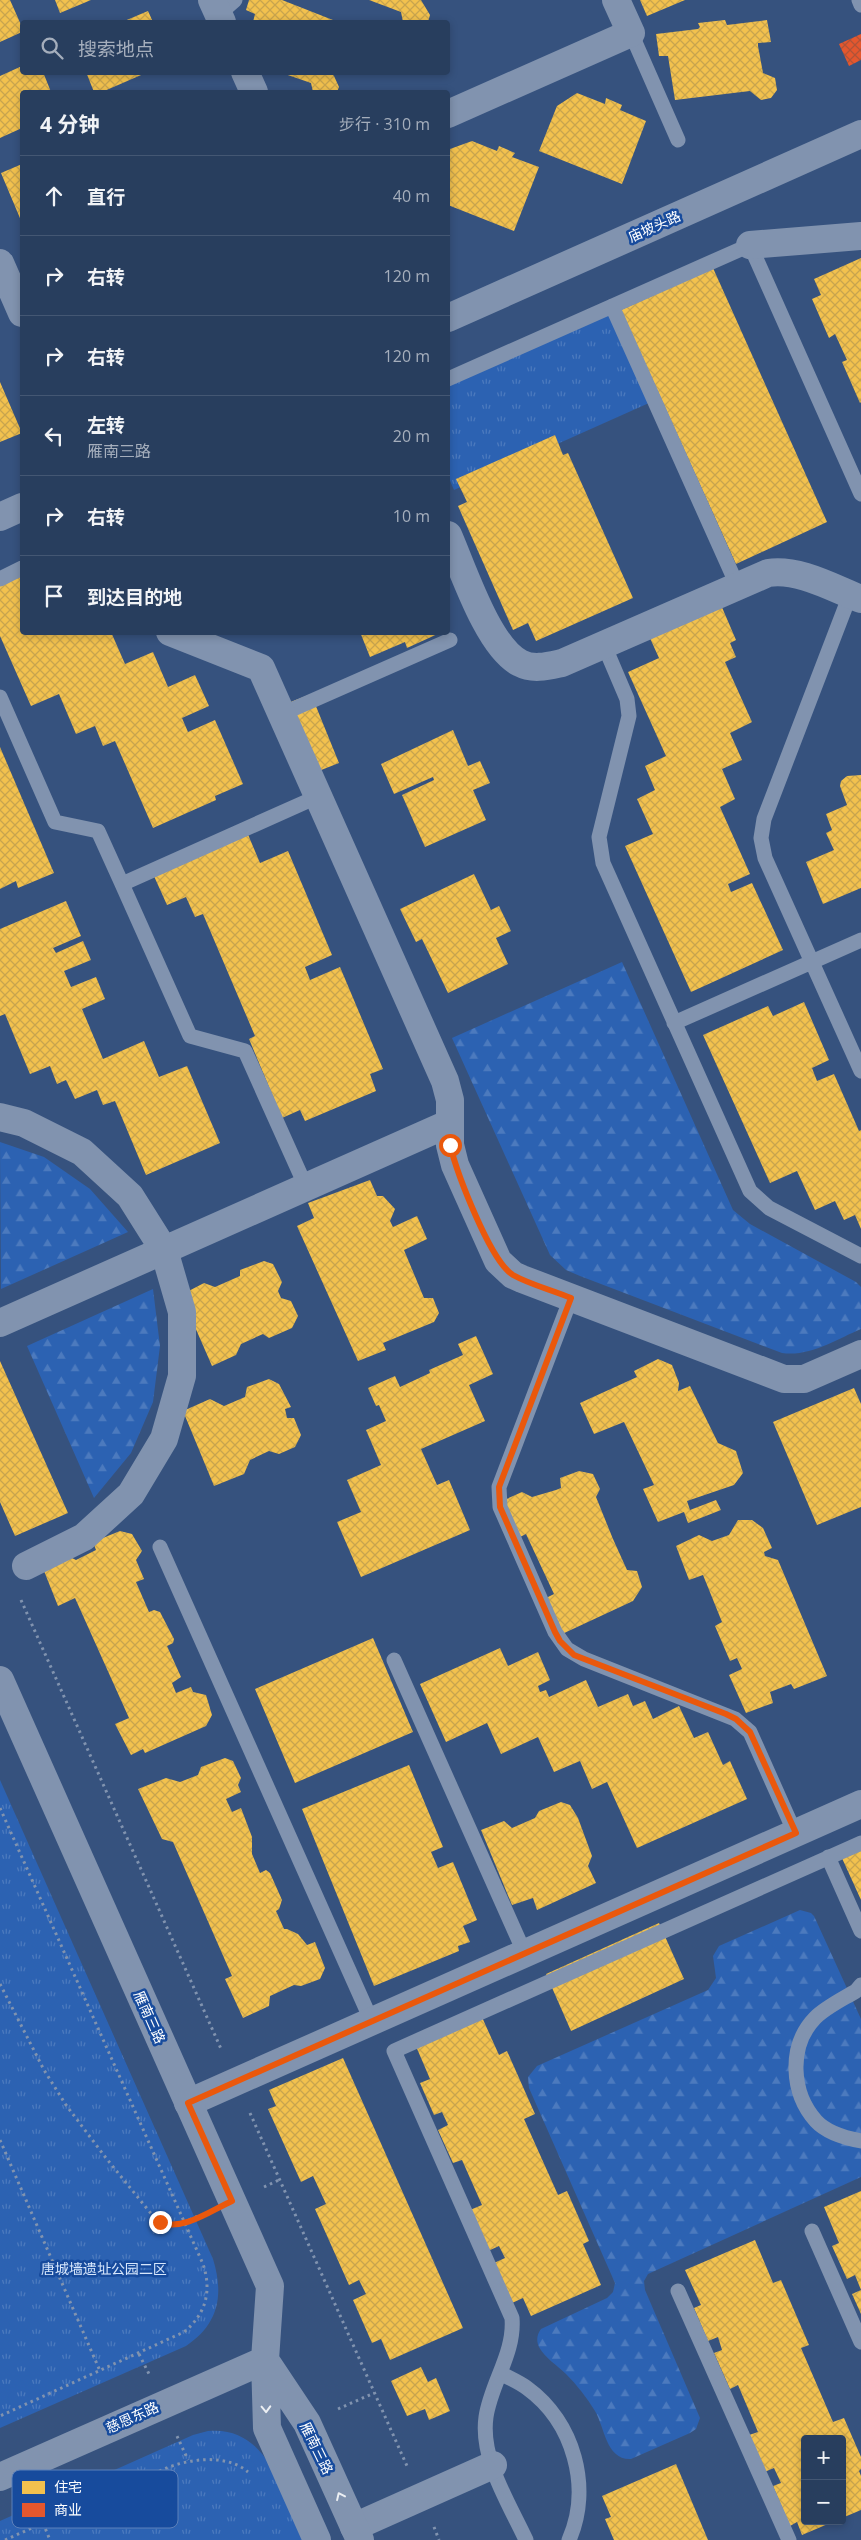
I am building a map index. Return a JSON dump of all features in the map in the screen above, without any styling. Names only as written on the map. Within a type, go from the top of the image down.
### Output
[{"type":"street","points":[[450,113],[631,33],[616,0]]},
{"type":"street","points":[[246,75],[253,90]]},
{"type":"street","name":"庙坡头路","points":[[450,317],[861,134]]},
{"type":"street","points":[[750,245],[861,236]]},
{"type":"street","points":[[0,263],[20,308]]},
{"type":"street","points":[[0,517],[20,508]]},
{"type":"street","points":[[450,540],[493,638],[505,654],[522,664],[541,668],[562,663],[758,576],[778,571],[797,575],[855,597]]},
{"type":"street","points":[[178,635],[261,668],[445,1081],[450,1100],[450,1145],[455,1165],[498,1261],[513,1274],[571,1298],[784,1379],[804,1379],[861,1354]]},
{"type":"street","points":[[1,1115],[24,1123],[82,1152],[130,1196],[164,1250],[182,1312],[182,1376],[164,1439],[131,1494],[84,1537],[26,1566]]},
{"type":"street","points":[[0,1323],[450,1123]]},
{"type":"street","name":"雁南三路","points":[[0,1680],[270,2286],[265,2360],[267,2428],[316,2540]]},
{"type":"street","points":[[188,2103],[861,1804]]},
{"type":"street","name":"雁南三路","points":[[265,2360],[306,2423],[357,2533]]},
{"type":"street","name":"慈恩东路","points":[[14,2470],[265,2360]]},
{"type":"street","points":[[357,2533],[420,2497],[492,2465]]},
{"type":"street","name":"慈恩东路","points":[[0,2476],[12,2471]]},
{"type":"lane","points":[[859,0],[861,5]]},
{"type":"lane","points":[[631,33],[678,140]]},
{"type":"lane","points":[[450,378],[750,245],[861,494]]},
{"type":"lane","points":[[612,306],[737,585]]},
{"type":"lane","points":[[0,578],[20,569]]},
{"type":"lane","points":[[855,597],[762,829],[765,858],[861,1072]]},
{"type":"lane","points":[[282,714],[450,640]]},
{"type":"lane","points":[[604,645],[627,699],[629,716],[600,828],[600,854],[750,1191],[769,1208],[861,1256]]},
{"type":"lane","points":[[0,697],[56,822],[98,831],[190,1036],[245,1051],[306,1187]]},
{"type":"lane","points":[[122,884],[318,796]]},
{"type":"lane","points":[[674,1023],[861,940]]},
{"type":"lane","points":[[571,1298],[499,1487],[500,1507],[555,1632],[567,1649],[584,1659],[736,1719],[750,1732],[796,1833]]},
{"type":"lane","points":[[160,1547],[372,2022]]},
{"type":"lane","points":[[394,1660],[525,1954]]},
{"type":"lane","points":[[526,2540],[492,2465],[487,2449],[486,2416],[512,2337],[512,2318],[394,2051],[861,1843]]},
{"type":"lane","points":[[828,1857],[861,1931]]},
{"type":"lane","points":[[861,1984],[856,1991],[814,2019],[800,2042],[795,2069],[800,2098],[817,2122],[840,2136],[861,2141]]},
{"type":"lane","points":[[812,2231],[861,2342]]},
{"type":"lane","points":[[678,2291],[789,2540]]},
{"type":"lane","points":[[500,2373],[527,2388],[550,2409],[567,2435],[577,2464],[580,2496],[575,2526],[569,2540]]},
{"type":"path","points":[[20,1599],[439,2540]]},
{"type":"path","points":[[0,1808],[207,2275],[207,2296],[199,2317],[184,2332],[0,2416]]},
{"type":"path","points":[[0,1984],[44,2070],[83,2129],[153,2216],[167,2225],[185,2222],[279,2180]]},
{"type":"path","points":[[0,2140],[100,2371]]},
{"type":"path","points":[[165,2470],[188,2460],[205,2459],[240,2466],[250,2474]]},
{"type":"path","points":[[4,2540],[32,2528]]},
{"type":"path","points":[[45,2528],[50,2540]]},
{"type":"green space","points":[[609,314],[649,403],[454,490],[450,481],[450,385]]},
{"type":"green space","points":[[622,962],[733,1210],[750,1224],[856,1282],[861,1287],[861,1329],[813,1350],[792,1354],[782,1353],[580,1276],[566,1270],[550,1255],[452,1038]]},
{"type":"green space","points":[[0,1142],[44,1157],[90,1189],[128,1232],[1,1289]]},
{"type":"green space","points":[[153,1289],[160,1346],[153,1402],[131,1453],[94,1498],[27,1346]]},
{"type":"green space","name":"唐城墙遗址公园二区","points":[[0,1780],[213,2259],[218,2285],[218,2297],[216,2308],[206,2328],[186,2346],[0,2428]]},
{"type":"green space","points":[[800,1910],[811,1913],[814,1916],[861,2019],[861,2177],[648,2274],[644,2281],[645,2290],[700,2418],[696,2429],[690,2433],[631,2459],[623,2458],[611,2449],[595,2411],[585,2396],[566,2374],[545,2355],[538,2345],[537,2338],[541,2329],[607,2298],[613,2292],[615,2283],[529,2088],[528,2077],[537,2066],[708,1990],[716,1978],[713,1956],[719,1946]]},
{"type":"green space","points":[[208,2431],[229,2432],[246,2439],[260,2451],[281,2485],[304,2540],[0,2540],[0,2521],[12,2516],[12,2528],[178,2528],[178,2470],[114,2470],[193,2435]]},
{"type":"building: 住宅","points":[[0,0],[10,0],[20,22],[20,33],[0,42]]},
{"type":"building: 住宅","points":[[55,0],[91,0],[60,13]]},
{"type":"building: 住宅","points":[[249,0],[282,0],[333,20],[254,20],[255,14],[246,10]]},
{"type":"building: 住宅","points":[[369,0],[421,0],[430,15],[429,20],[403,20],[401,12]]},
{"type":"building: 住宅","points":[[640,0],[685,0],[647,16]]},
{"type":"building: 住宅","points":[[148,11],[152,20],[127,20]]},
{"type":"building: 住宅","points":[[725,20],[727,25],[767,20],[771,42],[758,43],[758,46],[763,73],[775,78],[777,90],[771,98],[761,100],[750,91],[675,100],[668,56],[659,56],[656,34],[698,29],[700,27],[698,23]]},
{"type":"building: 住宅","points":[[20,67],[20,75],[44,75],[50,90],[20,90],[20,129],[0,138],[0,76]]},
{"type":"building: 住宅","points":[[87,75],[141,75],[107,90],[93,90]]},
{"type":"building: 住宅","points":[[288,75],[333,75],[339,87],[338,90],[313,90],[311,83]]},
{"type":"building: 住宅","points":[[577,93],[605,104],[606,98],[622,105],[620,110],[646,121],[622,184],[539,151],[557,106]]},
{"type":"building: 住宅","points":[[472,141],[497,151],[499,146],[515,153],[512,157],[539,167],[514,231],[450,206],[450,149]]},
{"type":"building: 住宅","points":[[20,165],[20,218],[1,173]]},
{"type":"building: 住宅","points":[[861,258],[860,403],[842,362],[847,360],[835,334],[829,338],[812,299],[821,295],[814,279]]},
{"type":"building: 住宅","points":[[713,268],[827,522],[736,564],[621,310]]},
{"type":"building: 住宅","points":[[0,382],[20,428],[20,434],[0,442]]},
{"type":"building: 住宅","points":[[555,435],[563,455],[568,453],[633,598],[536,641],[528,623],[513,630],[458,506],[467,502],[456,479]]},
{"type":"building: 住宅","points":[[20,577],[20,635],[112,635],[125,664],[153,652],[168,687],[195,675],[209,706],[182,718],[188,732],[215,720],[243,784],[215,796],[216,800],[153,828],[115,741],[103,746],[95,726],[76,734],[59,694],[31,706],[0,636],[0,586]]},
{"type":"building: 住宅","points":[[721,605],[736,640],[730,643],[736,657],[725,662],[752,722],[730,733],[742,760],[722,769],[735,799],[720,807],[750,874],[728,884],[731,892],[752,883],[783,950],[691,992],[625,846],[653,834],[637,799],[655,790],[645,766],[666,756],[628,672],[659,658],[649,636]]},
{"type":"building: 住宅","points":[[361,635],[435,635],[407,648],[405,642],[370,657]]},
{"type":"building: 住宅","points":[[311,694],[339,763],[311,774],[283,705]]},
{"type":"building: 住宅","points":[[453,730],[468,766],[480,761],[490,783],[473,790],[486,820],[425,847],[402,795],[434,780],[433,777],[394,794],[381,764]]},
{"type":"building: 住宅","points":[[0,747],[54,873],[18,888],[16,881],[0,889]]},
{"type":"building: 住宅","points":[[861,775],[861,888],[823,904],[806,862],[834,850],[826,833],[832,830],[826,814],[847,805],[840,786],[841,781],[847,776]]},
{"type":"building: 住宅","points":[[244,825],[260,863],[288,851],[332,955],[305,967],[310,980],[340,967],[383,1069],[370,1074],[376,1091],[305,1121],[300,1110],[282,1118],[249,1039],[255,1036],[203,914],[195,917],[186,897],[167,905],[149,865]]},
{"type":"building: 住宅","points":[[474,874],[491,910],[499,906],[511,931],[496,938],[508,964],[448,993],[422,939],[416,942],[400,909]]},
{"type":"building: 住宅","points":[[66,901],[81,936],[53,948],[56,953],[83,941],[91,960],[64,971],[71,987],[96,977],[105,999],[82,1009],[103,1059],[144,1041],[159,1077],[187,1066],[220,1143],[146,1175],[115,1101],[103,1105],[97,1090],[75,1099],[66,1080],[57,1084],[50,1066],[30,1074],[5,1014],[0,1016],[0,929]]},
{"type":"building: 住宅","points":[[804,1002],[829,1060],[812,1068],[817,1081],[834,1074],[859,1131],[861,1130],[861,1229],[855,1215],[844,1220],[835,1201],[815,1210],[797,1171],[770,1183],[703,1035],[768,1006],[773,1016]]},
{"type":"building: 住宅","points":[[370,1180],[377,1196],[383,1196],[395,1209],[390,1221],[393,1227],[417,1216],[427,1239],[404,1250],[424,1298],[433,1298],[439,1313],[434,1322],[383,1343],[386,1350],[358,1361],[297,1226],[314,1218],[308,1203]]},
{"type":"building: 住宅","points":[[264,1261],[273,1264],[282,1282],[278,1291],[281,1298],[291,1301],[298,1316],[292,1328],[269,1338],[263,1334],[241,1344],[236,1355],[212,1366],[181,1295],[204,1283],[215,1287],[240,1276],[240,1270]]},
{"type":"building: 住宅","points":[[476,1336],[493,1374],[469,1385],[485,1421],[421,1449],[437,1485],[449,1480],[470,1530],[361,1577],[337,1522],[361,1512],[347,1480],[381,1465],[366,1430],[386,1421],[379,1405],[376,1406],[368,1388],[395,1376],[400,1387],[430,1373],[429,1370],[463,1355],[458,1344]]},
{"type":"building: 住宅","points":[[658,1359],[672,1365],[679,1383],[678,1391],[690,1386],[718,1443],[736,1451],[743,1473],[734,1485],[687,1501],[690,1510],[716,1500],[721,1510],[688,1523],[684,1512],[658,1522],[643,1489],[654,1485],[624,1422],[594,1434],[580,1403],[637,1377],[634,1371]]},
{"type":"building: 住宅","points":[[0,1361],[68,1513],[15,1536],[0,1502]]},
{"type":"building: 住宅","points":[[269,1379],[279,1384],[291,1407],[285,1409],[287,1418],[294,1418],[301,1435],[295,1447],[279,1454],[269,1451],[250,1460],[244,1474],[214,1486],[183,1411],[210,1399],[224,1406],[245,1397],[247,1387]]},
{"type":"building: 住宅","points":[[854,1388],[861,1404],[861,1507],[817,1525],[773,1422]]},
{"type":"building: 住宅","points":[[579,1471],[593,1474],[600,1489],[596,1497],[613,1539],[627,1570],[637,1571],[642,1587],[633,1601],[560,1635],[544,1599],[554,1594],[526,1534],[518,1538],[502,1501],[522,1492],[532,1497],[556,1490],[561,1488],[560,1478]]},
{"type":"building: 住宅","points":[[738,1520],[752,1520],[763,1528],[772,1548],[764,1552],[765,1556],[778,1560],[827,1676],[794,1689],[791,1684],[770,1692],[773,1703],[746,1713],[729,1675],[742,1669],[737,1658],[730,1661],[715,1626],[722,1622],[703,1575],[689,1580],[676,1546],[699,1535],[712,1541],[729,1535]]},
{"type":"building: 住宅","points":[[120,1531],[132,1534],[142,1551],[136,1560],[144,1579],[136,1582],[149,1612],[154,1610],[160,1612],[174,1639],[173,1643],[167,1646],[181,1677],[172,1683],[176,1693],[191,1687],[193,1692],[206,1695],[212,1715],[206,1726],[145,1753],[143,1749],[131,1755],[115,1724],[129,1718],[75,1598],[58,1606],[42,1566],[66,1555],[76,1560],[96,1550],[93,1542]]},
{"type":"building: 住宅","points":[[373,1638],[413,1732],[295,1783],[255,1689]]},
{"type":"building: 住宅","points":[[500,1648],[508,1666],[538,1652],[550,1680],[538,1686],[540,1692],[546,1690],[549,1697],[586,1680],[598,1707],[628,1694],[633,1706],[645,1701],[653,1719],[679,1706],[694,1738],[708,1732],[723,1765],[730,1761],[747,1799],[637,1848],[607,1782],[592,1789],[580,1761],[554,1772],[538,1737],[501,1754],[487,1723],[446,1742],[420,1684]]},
{"type":"building: 住宅","points":[[225,1758],[233,1761],[241,1778],[238,1785],[241,1792],[226,1799],[232,1812],[241,1808],[252,1837],[252,1854],[260,1873],[266,1870],[270,1873],[282,1900],[279,1909],[276,1911],[284,1929],[298,1934],[307,1945],[315,1942],[325,1968],[320,1979],[301,1986],[294,1985],[270,1996],[269,2006],[243,2018],[225,1979],[232,1976],[173,1842],[162,1839],[138,1789],[166,1778],[180,1782],[198,1775],[201,1767]]},
{"type":"building: 住宅","points":[[409,1765],[443,1847],[431,1852],[438,1868],[453,1862],[477,1920],[463,1926],[470,1942],[458,1946],[459,1951],[374,1986],[302,1809]]},
{"type":"building: 住宅","points":[[561,1802],[570,1805],[578,1818],[592,1856],[588,1866],[596,1883],[537,1910],[533,1898],[512,1905],[481,1830],[504,1821],[512,1828],[535,1818],[539,1811]]},
{"type":"building: 住宅","points":[[861,1847],[861,1900],[841,1856]]},
{"type":"building: 住宅","points":[[659,1923],[684,1979],[571,2031],[546,1974]]},
{"type":"building: 住宅","points":[[481,2015],[499,2055],[507,2051],[535,2114],[524,2119],[558,2195],[567,2191],[589,2241],[583,2244],[601,2285],[531,2316],[523,2298],[512,2303],[494,2263],[505,2258],[499,2246],[488,2251],[470,2210],[482,2205],[462,2160],[453,2163],[438,2130],[448,2125],[442,2112],[434,2115],[420,2083],[430,2079],[415,2044]]},
{"type":"building: 住宅","points":[[343,2058],[463,2328],[390,2360],[381,2339],[372,2343],[353,2300],[366,2294],[359,2280],[349,2285],[315,2209],[326,2204],[313,2176],[301,2182],[268,2109],[276,2106],[269,2090]]},
{"type":"building: 住宅","points":[[861,2191],[861,2290],[855,2275],[847,2279],[832,2246],[839,2243],[824,2207]]},
{"type":"building: 住宅","points":[[755,2240],[773,2283],[781,2280],[809,2345],[801,2348],[833,2422],[844,2418],[861,2457],[861,2469],[859,2471],[861,2476],[861,2510],[846,2516],[846,2435],[801,2435],[801,2525],[826,2525],[802,2535],[797,2522],[790,2526],[773,2486],[781,2483],[774,2468],[762,2473],[746,2436],[758,2432],[738,2385],[730,2389],[714,2353],[722,2350],[718,2337],[708,2341],[694,2308],[701,2305],[685,2270]]},
{"type":"building: 住宅","points":[[861,2290],[861,2314],[852,2294]]},
{"type":"building: 住宅","points":[[421,2367],[428,2382],[436,2378],[450,2411],[429,2420],[425,2409],[407,2416],[391,2381]]},
{"type":"building: 住宅","points":[[676,2464],[708,2540],[614,2540],[605,2519],[611,2517],[602,2496]]},
{"type":"building: 商业","points":[[861,34],[861,60],[849,66],[839,44]]},
{"type":"route","points":[[160,2222],[167,2225],[176,2225],[232,2201],[188,2103],[796,1833],[750,1732],[736,1719],[574,1655],[560,1641],[555,1632],[500,1507],[499,1487],[571,1298],[522,1279],[498,1261],[455,1165],[450,1145]]}]
